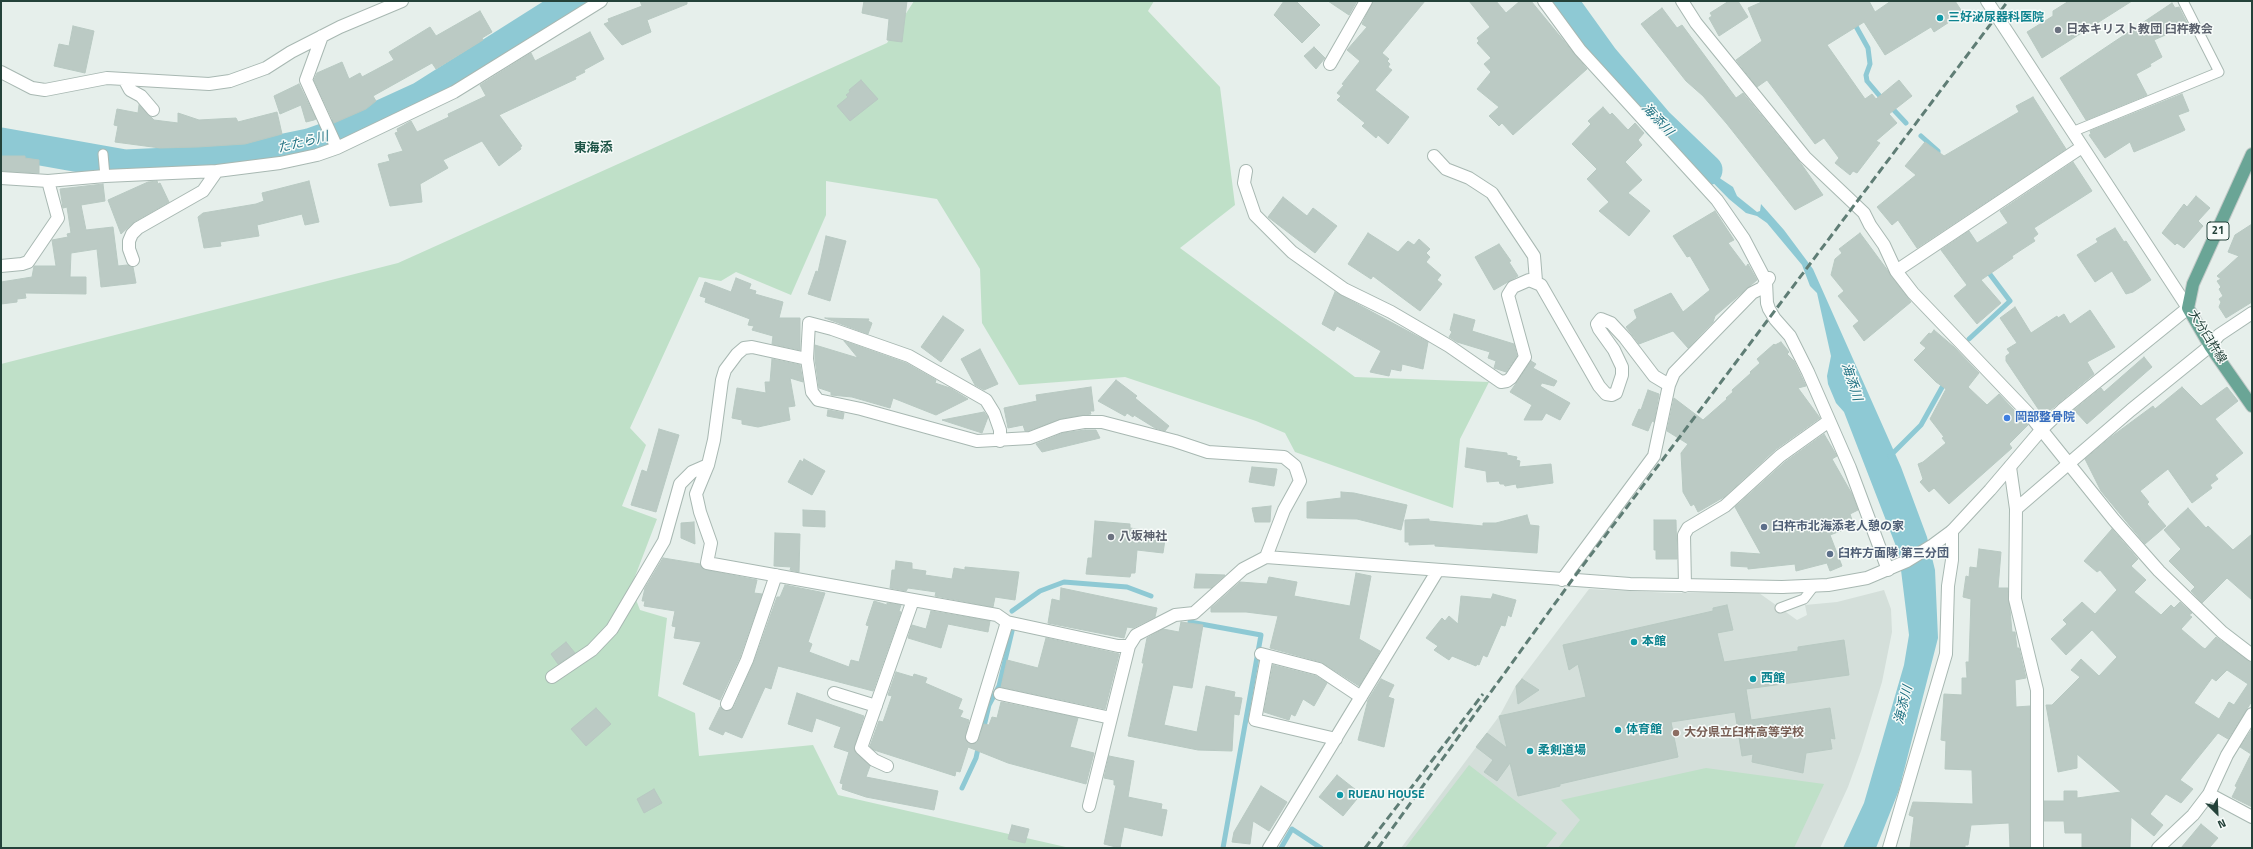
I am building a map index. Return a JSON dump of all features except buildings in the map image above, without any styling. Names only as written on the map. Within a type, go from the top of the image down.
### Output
[{"type":"main road","name":"大分臼杵線","points":[[2252,154],[2193,284],[2188,308],[2210,346],[2252,406]]},
{"type":"street","points":[[1,72],[32,88],[45,90],[107,78],[209,84],[230,81],[266,68],[322,36],[402,1]]},
{"type":"street","points":[[1,178],[48,181],[104,174],[217,171],[295,160],[336,146],[454,92],[601,1]]},
{"type":"street","points":[[1330,64],[1366,1]]},
{"type":"street","points":[[1544,1],[1580,50],[1717,200],[1769,278],[1767,303],[1769,309],[1775,319],[1790,336],[1829,421],[1891,569]]},
{"type":"street","points":[[1089,806],[1128,646],[1136,635],[1175,616],[1194,613],[1243,569],[1266,557],[1562,580],[1685,586],[1814,586],[1842,583],[1891,569],[1933,545],[1952,531],[2042,429],[2143,343],[2188,308],[1987,1]]},
{"type":"street","points":[[1685,2],[1696,23],[1805,157],[1864,213],[1870,225],[1884,244],[1896,271],[1913,293],[1974,354],[2042,429],[2114,520],[2159,571],[2222,632],[2252,656]]},
{"type":"street","points":[[322,36],[306,80],[336,146]]},
{"type":"street","points":[[124,79],[130,90],[141,96],[153,110]]},
{"type":"street","points":[[1896,271],[2082,147]]},
{"type":"street","points":[[1434,156],[1446,169],[1469,178],[1492,193],[1534,256],[1536,281]]},
{"type":"street","points":[[133,260],[129,249],[129,240],[132,234],[138,228],[203,191],[217,171]]},
{"type":"street","points":[[1246,171],[1244,183],[1255,215],[1292,252],[1344,289],[1391,312],[1442,342],[1501,382],[1507,381],[1511,378],[1525,357],[1508,295],[1513,286],[1529,280],[1536,281],[1540,285],[1599,386],[1606,394],[1612,395],[1616,393],[1621,381],[1622,367],[1614,350],[1599,329],[1598,324],[1602,318],[1608,320],[1621,333],[1654,376],[1669,385]]},
{"type":"street","points":[[1,266],[28,262],[58,218],[48,181]]},
{"type":"street","points":[[1562,580],[1654,456],[1669,385],[1674,373],[1752,293],[1762,288],[1769,278]]},
{"type":"street","points":[[2016,509],[2210,346],[2219,335],[2252,313]]},
{"type":"street","points":[[1000,441],[1000,430],[994,413],[986,400],[947,376],[909,356],[832,329],[809,323],[807,359],[812,392],[818,400],[861,408],[977,441],[1000,441],[1030,438],[1061,426],[1084,422],[1102,422],[1175,441],[1208,452],[1284,458],[1295,466],[1300,481],[1284,510],[1266,557]]},
{"type":"street","points":[[807,359],[752,347],[744,348],[737,354],[726,370],[719,392],[717,422],[708,465],[696,494],[700,512],[711,543],[708,562],[997,615],[1007,622],[1118,646],[1128,646]]},
{"type":"street","points":[[1685,586],[1684,535],[1688,528],[1725,506],[1780,456],[1829,421]]},
{"type":"street","points":[[552,677],[592,650],[612,629],[664,541],[680,484],[692,472],[708,465]]},
{"type":"street","points":[[2010,467],[2016,509],[2015,599],[2036,690],[2037,848]]},
{"type":"street","points":[[1889,848],[1946,654],[1948,586],[1952,560],[1952,531]]},
{"type":"street","points":[[1269,848],[1438,570]]},
{"type":"street","points":[[727,704],[747,660],[776,575]]},
{"type":"street","points":[[887,766],[874,760],[862,748],[913,600]]},
{"type":"street","points":[[972,736],[1007,622]]},
{"type":"street","points":[[1336,739],[1255,720],[1264,655],[1319,669],[1361,697]]},
{"type":"street","points":[[834,693],[876,706]]},
{"type":"street","points":[[1000,694],[1111,718]]},
{"type":"street","points":[[2158,848],[2193,815],[2209,794],[2227,754],[2252,714]]},
{"type":"street","points":[[2209,794],[2252,817]]},
{"type":"lane","points":[[2072,132],[2219,72],[2183,1]]},
{"type":"lane","points":[[103,154],[104,174]]},
{"type":"lane","points":[[1780,608],[1804,599],[1814,586]]},
{"type":"shaded area","name":"大分県立臼杵高等学校","points":[[1589,589],[1672,593],[1759,593],[1797,620],[1807,615],[1805,605],[1837,602],[1884,590],[1891,609],[1892,632],[1882,682],[1861,751],[1848,787],[1820,848],[1401,848],[1500,715],[1515,687]]},
{"type":"green space","points":[[914,1],[1154,1],[1148,11],[1220,87],[1235,205],[1180,248],[1355,377],[1489,382],[1460,439],[1453,508],[1295,452],[1285,433],[1256,421],[1125,377],[1019,385],[982,323],[980,269],[937,199],[826,181],[826,215],[791,295],[736,272],[721,281],[699,277],[630,428],[646,445],[622,506],[657,519],[631,587],[640,610],[667,618],[658,696],[695,713],[699,756],[813,745],[838,795],[1070,848],[1,848],[1,364],[398,263],[887,43]]},
{"type":"green space","points":[[1469,765],[1557,833],[1545,848],[1405,848]]},
{"type":"green space","points":[[1706,768],[1824,784],[1794,848],[1558,848],[1580,820],[1561,800]]},
{"type":"water","points":[[1678,137],[1721,179],[1733,187],[1737,196],[1757,212],[1760,211],[1761,204],[1784,230],[1813,269],[1901,467],[1927,537],[1935,570],[1938,638],[1899,790],[1876,848],[1843,848],[1864,803],[1904,665],[1909,635],[1899,554],[1844,412],[1836,403],[1828,384],[1827,376],[1831,356],[1817,293],[1810,286],[1802,265],[1767,223],[1757,216],[1746,213],[1729,199],[1674,143]]},
{"type":"waterway","name":"たたら川","points":[[1,143],[125,165],[213,161],[251,156],[309,144],[351,129],[421,97],[573,1]]},
{"type":"waterway","name":"海添川","points":[[1562,1],[1603,58],[1658,123],[1707,170]]},
{"type":"waterway","points":[[1853,21],[1868,48],[1870,64],[1866,75],[1867,81],[1884,101]]},
{"type":"waterway","points":[[1890,106],[1906,123]]},
{"type":"waterway","points":[[1921,136],[1938,151],[1938,158]]},
{"type":"waterway","points":[[1969,339],[2010,301],[1986,269]]},
{"type":"waterway","points":[[1890,456],[1921,425],[1945,382]]},
{"type":"waterway","points":[[1012,611],[1040,591],[1064,582],[1127,587],[1151,596]]},
{"type":"waterway","points":[[1190,622],[1261,635],[1223,848]]},
{"type":"waterway","points":[[983,731],[989,705],[999,686],[1013,627]]},
{"type":"waterway","points":[[962,788],[976,758],[979,744]]},
{"type":"waterway","points":[[1281,848],[1292,829],[1321,848]]},
{"type":"railway","points":[[1378,848],[1572,580],[2008,1]]},
{"type":"railway","points":[[1365,848],[1483,694]]},
{"type":"place","name":"三好泌尿器科医院","points":[[1940,18]]},
{"type":"place","name":"日本キリスト教団 臼杵教会","points":[[2058,30]]},
{"type":"place","name":"岡部整骨院","points":[[2007,418]]},
{"type":"place","name":"臼杵市北海添老人憩の家","points":[[1764,527]]},
{"type":"place","name":"八坂神社","points":[[1111,537]]},
{"type":"place","name":"臼杵方面隊 第三分団","points":[[1830,554]]},
{"type":"place","name":"本館","points":[[1634,642]]},
{"type":"place","name":"西館","points":[[1753,679]]},
{"type":"place","name":"体育館","points":[[1618,730]]},
{"type":"place","name":"大分県立臼杵高等学校","points":[[1676,733]]},
{"type":"place","name":"柔剣道場","points":[[1530,751]]},
{"type":"place","name":"RUEAU HOUSE","points":[[1340,795]]},
{"type":"district","name":"東海添","points":[[593,149]]}]
